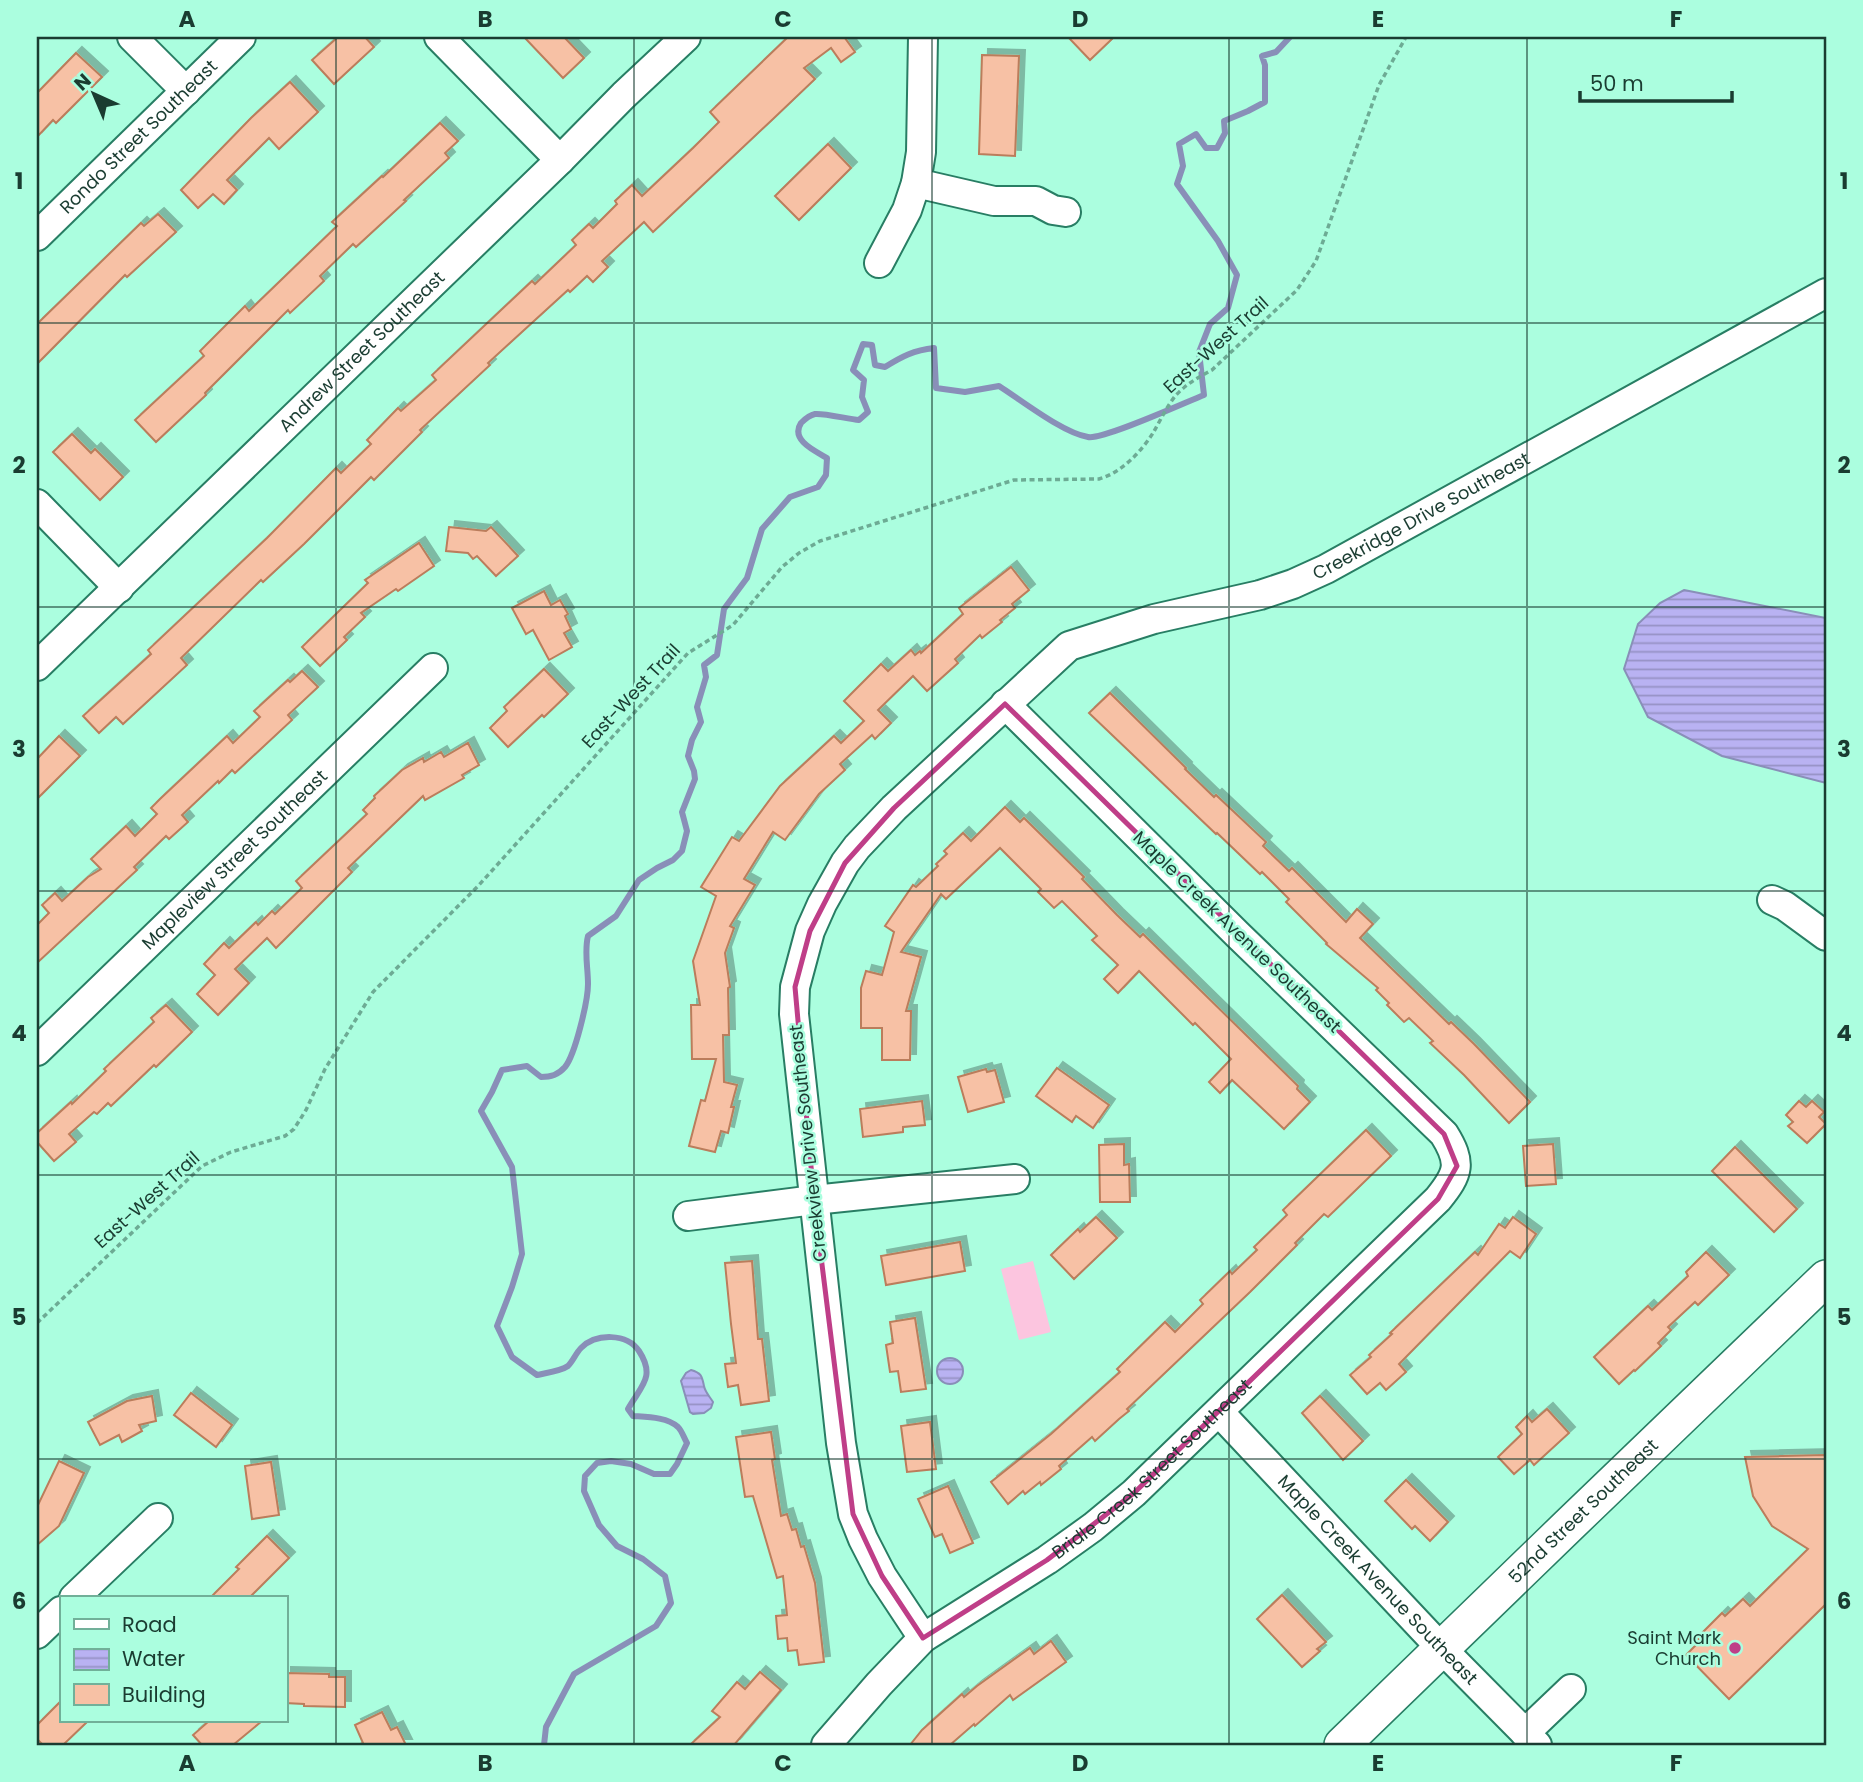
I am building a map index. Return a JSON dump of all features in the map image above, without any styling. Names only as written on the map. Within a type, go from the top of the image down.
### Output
[{"type":"main road","name":"52nd Street Southeast","points":[[1342,1745],[1826,1278]]},
{"type":"street","points":[[132,37],[186,91]]},
{"type":"street","name":"Rondo Street Southeast","points":[[37,236],[241,37]]},
{"type":"street","points":[[439,37],[560,160]]},
{"type":"street","name":"Andrew Street Southeast","points":[[37,666],[686,37]]},
{"type":"street","points":[[879,263],[907,210],[916,183],[921,152],[923,37]]},
{"type":"street","points":[[916,183],[994,201],[1036,201],[1053,210],[1066,212]]},
{"type":"street","name":"Creekridge Drive Southeast","points":[[1005,704],[1069,646],[1154,619],[1260,595],[1326,569],[1826,293]]},
{"type":"street","points":[[37,504],[119,588]]},
{"type":"street","name":"Mapleview Street Southeast","points":[[37,1051],[433,668]]},
{"type":"street","name":"Maple Creek Avenue Southeast","points":[[1005,704],[1444,1134],[1454,1150],[1457,1166]]},
{"type":"street","name":"Creekview Drive Southeast","points":[[923,1638],[882,1576],[853,1514],[841,1443],[814,1200],[794,1014],[795,987],[810,931],[845,863],[894,808],[1005,704]]},
{"type":"street","points":[[1772,900],[1785,906],[1826,936]]},
{"type":"street","name":"Bridle Creek Street Southeast","points":[[826,1745],[923,1638],[1047,1560],[1134,1493],[1438,1199],[1456,1172],[1457,1166]]},
{"type":"street","points":[[688,1216],[1016,1179]]},
{"type":"street","name":"Maple Creek Avenue Southeast","points":[[1219,1412],[1441,1648],[1531,1739]]},
{"type":"street","points":[[76,1596],[158,1518]]},
{"type":"street","points":[[37,1634],[60,1612]]},
{"type":"street","points":[[1531,1739],[1571,1689]]},
{"type":"path","name":"East-West Trail","points":[[37,1322],[202,1166],[231,1152],[285,1136],[294,1129],[325,1069],[373,992],[479,885],[688,653],[733,625],[782,567],[799,553],[820,541],[1014,480],[1099,479],[1110,476],[1133,457],[1150,437],[1174,397],[1195,379],[1212,370],[1297,290],[1316,261],[1379,85],[1406,37]]},
{"type":"highlighted area","points":[[1005,704],[1444,1134],[1457,1166],[1438,1199],[1134,1493],[1047,1560],[923,1638],[882,1576],[853,1514],[814,1200],[795,987],[810,931],[845,863],[894,808]]},
{"type":"shaded area","points":[[1033,1261],[1051,1332],[1019,1340],[1001,1269]]},
{"type":"water","points":[[1684,590],[1826,618],[1826,783],[1722,756],[1648,717],[1624,669],[1638,624],[1660,603]]},
{"type":"water","points":[[950,1358],[959,1362],[963,1371],[959,1380],[950,1384],[941,1380],[937,1371],[941,1362]]},
{"type":"water","points":[[691,1370],[701,1376],[705,1390],[713,1402],[711,1408],[704,1413],[690,1412],[681,1381]]},
{"type":"building","points":[[338,37],[365,37],[374,47],[334,84],[312,60]]},
{"type":"building","points":[[524,37],[564,37],[584,58],[563,78]]},
{"type":"building","points":[[788,37],[846,37],[855,52],[841,62],[831,48],[804,68],[815,79],[773,119],[653,232],[644,222],[602,261],[608,267],[593,282],[587,276],[570,292],[568,290],[488,363],[490,365],[420,430],[422,432],[374,480],[371,477],[304,544],[263,582],[261,580],[181,658],[187,665],[123,724],[116,717],[99,733],[83,716],[151,654],[148,650],[267,538],[336,468],[341,473],[371,444],[367,440],[398,408],[401,411],[436,380],[432,375],[532,281],[535,284],[576,245],[572,240],[589,224],[593,228],[632,185],[642,196],[693,148],[719,122],[710,112]]},
{"type":"building","points":[[1068,37],[1114,37],[1090,60]]},
{"type":"building","points":[[76,53],[102,77],[56,123],[53,120],[37,137],[37,93]]},
{"type":"building","points":[[982,55],[1019,56],[1015,156],[979,154]]},
{"type":"building","points":[[290,82],[318,112],[279,149],[269,138],[227,180],[237,190],[224,204],[213,194],[198,208],[181,190]]},
{"type":"building","points":[[440,123],[458,141],[445,153],[449,158],[356,247],[353,244],[320,276],[324,281],[290,313],[288,310],[205,393],[206,395],[156,442],[135,420],[204,356],[200,351],[245,306],[249,311],[337,226],[332,222]]},
{"type":"building","points":[[828,144],[851,168],[799,220],[775,196]]},
{"type":"building","points":[[158,214],[176,232],[127,277],[125,275],[37,364],[37,324],[141,223],[144,226]]},
{"type":"building","points":[[72,434],[91,453],[95,449],[123,477],[100,500],[53,452]]},
{"type":"building","points":[[449,527],[486,531],[491,527],[518,556],[496,576],[477,556],[473,559],[468,553],[446,551]]},
{"type":"building","points":[[419,543],[434,566],[361,613],[365,617],[344,637],[347,640],[320,666],[302,647],[368,583],[365,580]]},
{"type":"building","points":[[1011,567],[1029,590],[1012,604],[1015,608],[982,638],[980,635],[955,659],[958,663],[927,691],[913,676],[878,710],[891,723],[875,739],[872,735],[840,764],[845,770],[819,794],[785,840],[773,832],[744,879],[755,885],[730,926],[734,928],[725,953],[730,987],[729,1035],[723,1035],[724,1082],[737,1085],[731,1107],[734,1107],[728,1133],[721,1131],[715,1152],[689,1146],[701,1100],[705,1101],[716,1059],[692,1059],[691,1005],[700,1005],[693,961],[716,896],[701,887],[732,837],[739,841],[780,786],[834,736],[841,743],[864,721],[844,701],[881,664],[888,671],[911,650],[915,655],[920,651],[921,653],[963,614],[959,608]]},
{"type":"building","points":[[544,591],[551,605],[560,600],[568,614],[565,616],[571,629],[564,633],[572,647],[549,660],[533,630],[526,634],[512,608]]},
{"type":"building","points":[[544,669],[568,694],[508,747],[490,728],[507,711],[504,707]]},
{"type":"building","points":[[302,671],[318,687],[288,715],[292,720],[235,773],[232,770],[219,783],[218,781],[182,815],[188,822],[169,839],[166,836],[134,867],[137,870],[37,963],[37,925],[49,913],[42,905],[55,893],[62,901],[101,869],[91,859],[126,826],[135,836],[157,814],[151,808],[160,799],[227,736],[233,743],[260,717],[254,711]]},
{"type":"building","points":[[1110,693],[1214,797],[1216,795],[1266,842],[1263,846],[1289,871],[1292,868],[1346,922],[1357,909],[1373,924],[1360,938],[1449,1024],[1451,1022],[1474,1044],[1530,1102],[1509,1123],[1430,1043],[1433,1041],[1409,1018],[1404,1022],[1387,1005],[1389,1003],[1376,990],[1378,988],[1326,944],[1286,902],[1289,899],[1262,872],[1260,874],[1216,834],[1089,713]]},
{"type":"building","points":[[59,736],[80,756],[37,799],[37,759]]},
{"type":"building","points":[[468,743],[479,765],[462,775],[464,778],[425,800],[423,796],[348,868],[352,872],[276,948],[267,938],[235,969],[249,983],[218,1015],[197,994],[215,975],[204,964],[224,943],[229,948],[256,922],[258,925],[272,911],[275,914],[302,888],[296,881],[367,814],[363,810],[374,796],[402,770],[441,752],[444,757]]},
{"type":"building","points":[[1005,807],[1020,822],[1024,818],[1084,877],[1082,879],[1117,915],[1140,937],[1143,934],[1298,1086],[1297,1089],[1310,1102],[1284,1129],[1232,1080],[1220,1093],[1209,1082],[1231,1059],[1139,971],[1118,993],[1104,979],[1118,965],[1092,940],[1097,936],[1062,901],[1054,908],[1038,892],[1041,889],[1000,848],[946,899],[941,894],[901,952],[921,957],[906,1011],[911,1011],[910,1060],[882,1060],[882,1028],[861,1028],[861,988],[866,971],[882,975],[894,932],[885,926],[913,885],[916,887],[938,866],[936,864],[947,854],[944,851],[963,833],[971,841]]},
{"type":"building","points":[[166,1005],[192,1032],[111,1106],[108,1103],[97,1114],[94,1112],[69,1134],[76,1142],[54,1161],[37,1142],[37,1133],[106,1071],[104,1069],[154,1022],[151,1018]]},
{"type":"building","points":[[1057,1068],[1109,1105],[1093,1128],[1076,1116],[1072,1122],[1036,1096]]},
{"type":"building","points":[[986,1069],[987,1072],[995,1070],[1004,1102],[968,1112],[958,1077]]},
{"type":"building","points":[[922,1101],[925,1125],[903,1127],[903,1132],[863,1137],[860,1109]]},
{"type":"building","points":[[1799,1101],[1806,1107],[1812,1101],[1824,1112],[1819,1117],[1826,1124],[1807,1143],[1788,1126],[1793,1122],[1786,1115]]},
{"type":"building","points":[[1366,1130],[1391,1156],[1328,1217],[1324,1214],[1250,1292],[1127,1409],[1129,1411],[1095,1441],[1092,1437],[1041,1485],[1040,1482],[1025,1494],[1023,1491],[1008,1504],[991,1482],[1051,1434],[1120,1372],[1117,1369],[1165,1322],[1175,1332],[1203,1304],[1200,1300],[1257,1250],[1254,1247],[1287,1215],[1283,1210]]},
{"type":"building","points":[[1124,1144],[1124,1165],[1129,1164],[1130,1202],[1100,1202],[1099,1145]]},
{"type":"building","points":[[1553,1144],[1556,1184],[1526,1186],[1523,1146]]},
{"type":"building","points":[[1735,1147],[1797,1209],[1774,1232],[1712,1171]]},
{"type":"building","points":[[1096,1217],[1117,1238],[1074,1279],[1051,1255],[1078,1229],[1080,1232]]},
{"type":"building","points":[[1513,1217],[1536,1234],[1520,1258],[1510,1251],[1399,1364],[1406,1372],[1386,1390],[1380,1383],[1367,1394],[1350,1375],[1475,1252],[1478,1255],[1499,1224],[1505,1228]]},
{"type":"building","points":[[960,1242],[965,1271],[886,1285],[881,1256]]},
{"type":"building","points":[[1706,1252],[1729,1275],[1698,1305],[1695,1302],[1668,1327],[1671,1330],[1658,1343],[1661,1346],[1619,1384],[1594,1357],[1648,1306],[1652,1310],[1688,1276],[1686,1272]]},
{"type":"building","points":[[752,1261],[758,1339],[762,1339],[769,1401],[741,1405],[738,1385],[728,1387],[725,1364],[736,1363],[725,1263]]},
{"type":"building","points":[[915,1318],[926,1389],[901,1392],[898,1371],[890,1372],[886,1345],[893,1343],[890,1322]]},
{"type":"building","points":[[191,1393],[232,1425],[216,1447],[174,1415]]},
{"type":"building","points":[[152,1396],[156,1421],[139,1425],[142,1431],[122,1442],[119,1435],[100,1445],[88,1422],[127,1401]]},
{"type":"building","points":[[1320,1396],[1363,1441],[1343,1460],[1302,1413]]},
{"type":"building","points":[[1547,1409],[1569,1433],[1534,1465],[1530,1460],[1514,1474],[1498,1457],[1522,1434],[1516,1427],[1527,1416],[1532,1422]]},
{"type":"building","points":[[930,1422],[936,1469],[907,1472],[901,1426]]},
{"type":"building","points":[[771,1432],[775,1459],[772,1460],[781,1516],[787,1514],[792,1530],[796,1529],[815,1583],[824,1662],[799,1665],[797,1650],[788,1651],[787,1638],[778,1639],[776,1616],[787,1615],[783,1576],[777,1578],[753,1496],[745,1497],[736,1437]]},
{"type":"building","points":[[1826,1455],[1826,1604],[1729,1699],[1686,1655],[1700,1641],[1697,1638],[1722,1613],[1725,1616],[1743,1599],[1750,1606],[1808,1549],[1772,1526],[1753,1496],[1745,1457]]},
{"type":"building","points":[[59,1461],[84,1473],[59,1526],[37,1545],[37,1507]]},
{"type":"building","points":[[271,1462],[279,1515],[252,1519],[245,1466]]},
{"type":"building","points":[[1406,1480],[1448,1522],[1430,1541],[1415,1526],[1412,1529],[1385,1501]]},
{"type":"building","points":[[948,1486],[973,1543],[950,1553],[942,1534],[935,1537],[918,1499]]},
{"type":"building","points":[[267,1536],[289,1558],[251,1596],[212,1596],[239,1569],[236,1567]]},
{"type":"building","points":[[1282,1595],[1326,1642],[1302,1667],[1257,1619]]},
{"type":"building","points":[[1051,1641],[1066,1662],[1013,1700],[1010,1695],[950,1745],[910,1745],[922,1730],[962,1694],[964,1697],[1030,1648],[1034,1654]]},
{"type":"building","points":[[760,1672],[781,1690],[734,1745],[690,1745],[720,1717],[712,1711],[737,1682],[745,1689]]},
{"type":"building","points":[[287,1673],[345,1677],[345,1707],[287,1703]]},
{"type":"building","points":[[60,1702],[60,1722],[87,1722],[63,1745],[43,1745],[37,1739],[37,1725]]},
{"type":"building","points":[[382,1712],[391,1730],[397,1727],[406,1745],[358,1745],[363,1743],[355,1725]]},
{"type":"building","points":[[208,1722],[261,1722],[233,1745],[202,1745],[193,1735]]},
{"type":"waterway","points":[[544,1745],[546,1727],[574,1674],[656,1626],[671,1603],[665,1576],[643,1559],[617,1546],[599,1525],[584,1491],[585,1476],[597,1463],[611,1461],[631,1464],[654,1474],[670,1474],[687,1443],[679,1429],[668,1421],[633,1416],[628,1409],[645,1381],[646,1368],[639,1351],[627,1341],[611,1337],[587,1343],[568,1366],[537,1375],[512,1357],[497,1326],[522,1254],[512,1167],[481,1111],[502,1070],[527,1066],[545,1077],[557,1074],[565,1067],[577,1040],[586,1002],[588,936],[616,916],[639,880],[673,860],[682,851],[687,831],[682,812],[695,779],[688,756],[701,722],[697,707],[706,677],[704,665],[717,655],[724,609],[747,578],[762,529],[790,497],[818,487],[826,475],[827,458],[801,440],[798,429],[801,423],[815,414],[859,420],[868,412],[862,397],[864,380],[853,370],[863,344],[872,345],[875,365],[885,367],[908,354],[934,348],[936,388],[965,392],[999,386],[1055,423],[1088,437],[1110,433],[1204,395],[1199,352],[1210,324],[1228,308],[1237,275],[1218,241],[1177,184],[1183,166],[1179,144],[1196,134],[1206,148],[1217,148],[1225,133],[1224,121],[1265,102],[1265,65],[1262,56],[1276,52],[1290,37]]},
{"type":"place","name":"Saint Mark Church","points":[[1735,1648]]}]
